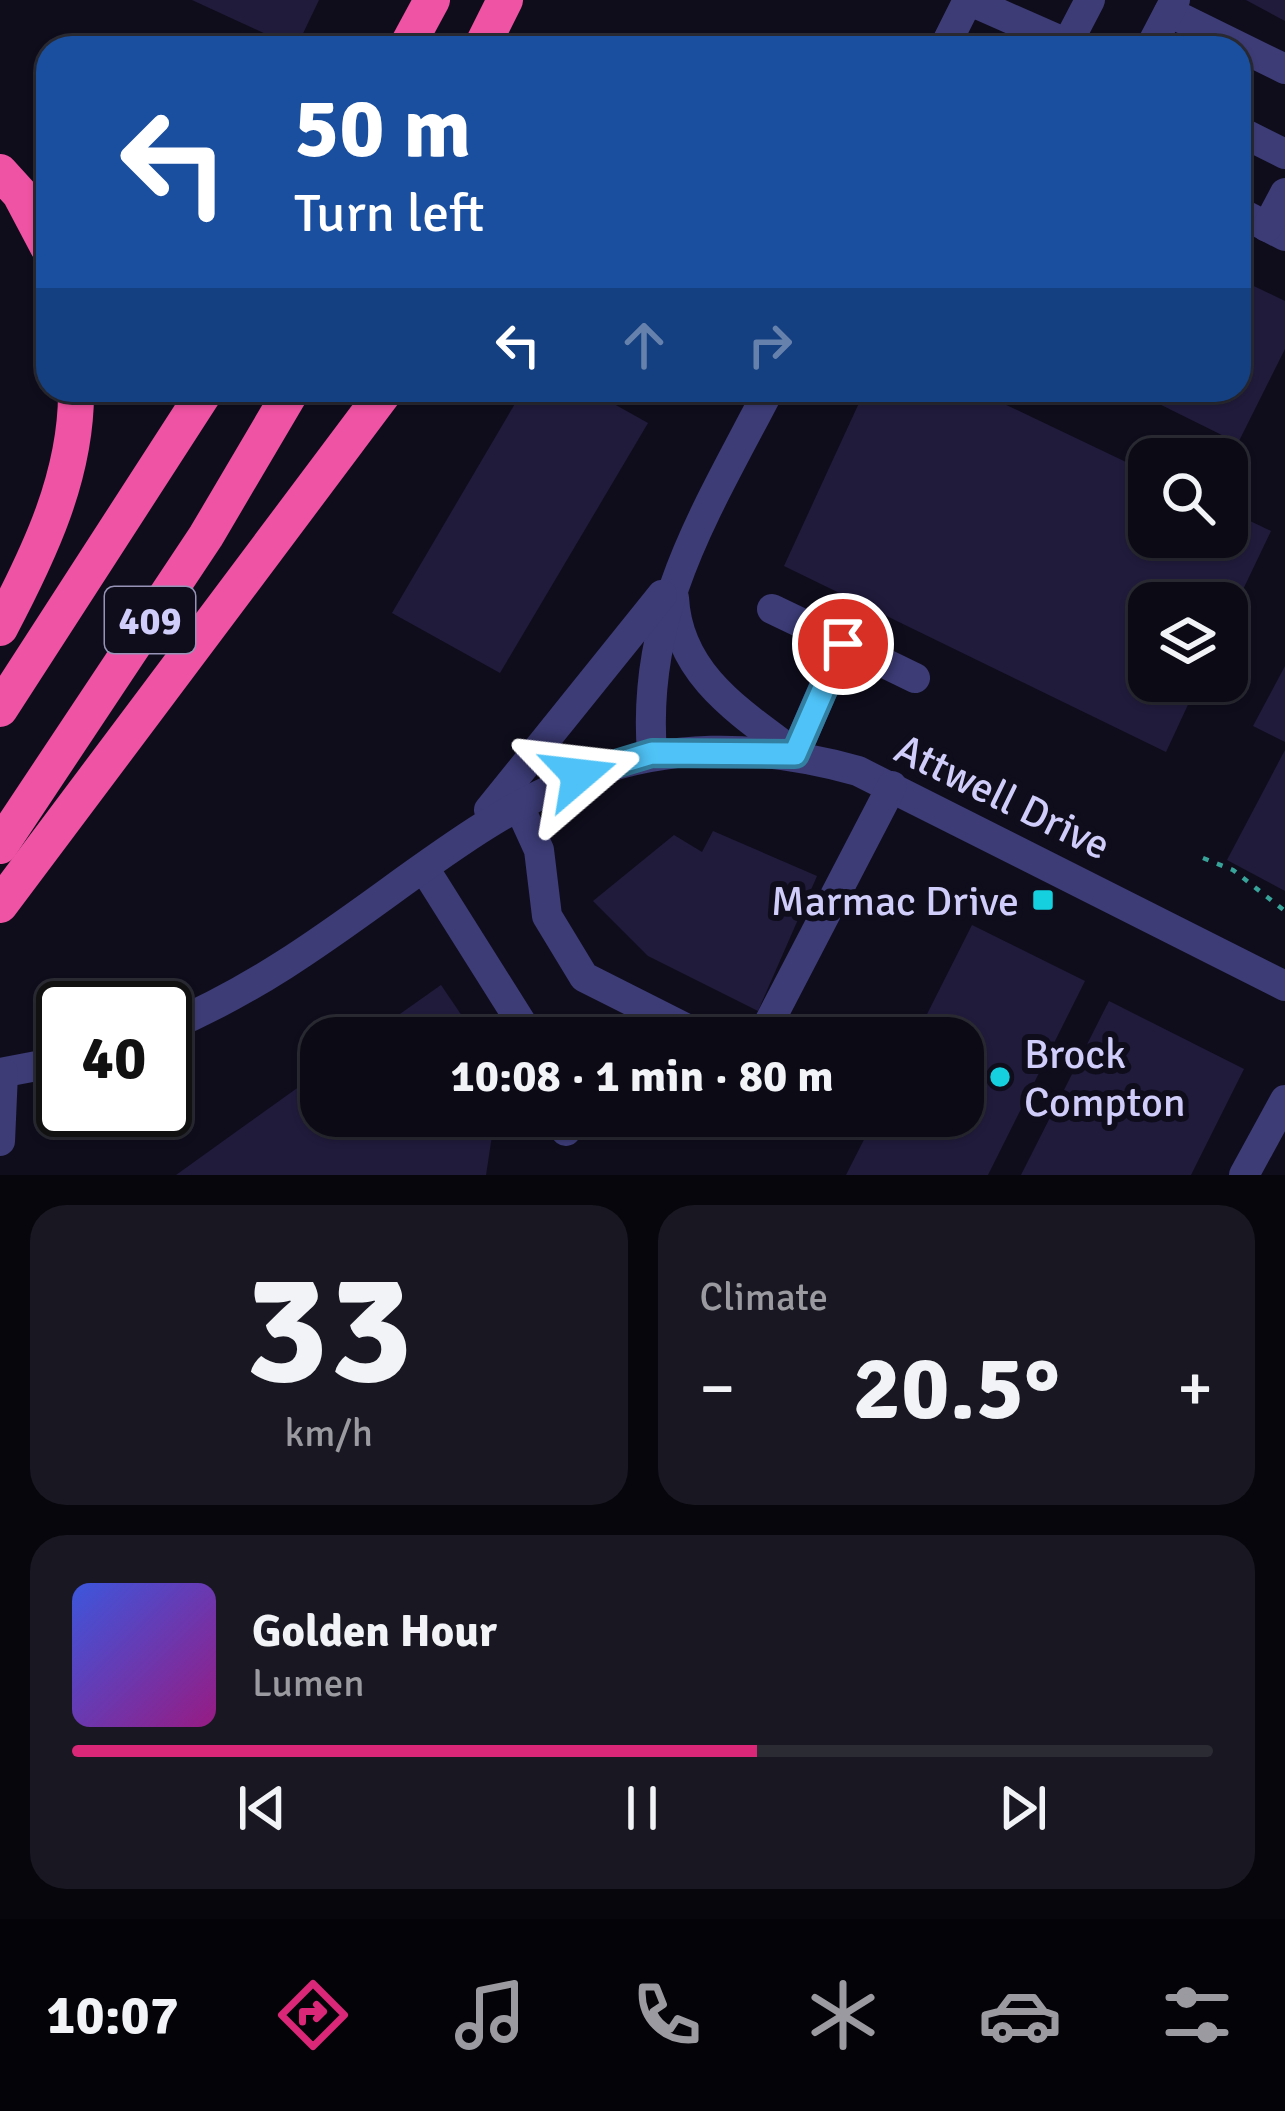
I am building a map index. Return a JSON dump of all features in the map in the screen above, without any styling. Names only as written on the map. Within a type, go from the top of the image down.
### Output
[{"type":"highway","points":[[412,36],[432,0]]},
{"type":"highway","points":[[487,36],[505,0]]},
{"type":"highway","points":[[0,172],[20,194],[36,224]]},
{"type":"highway","points":[[0,628],[61,492],[76,426],[76,402]]},
{"type":"highway","name":"409","points":[[0,709],[198,402]]},
{"type":"highway","name":"409","points":[[0,846],[206,536],[285,402]]},
{"type":"highway","points":[[0,905],[377,402]]},
{"type":"street","points":[[950,36],[968,0],[1048,36]]},
{"type":"street","points":[[1074,36],[1090,0]]},
{"type":"street","points":[[1156,36],[1172,6],[1226,36]]},
{"type":"street","points":[[1251,50],[1285,69]]},
{"type":"street","points":[[1251,136],[1285,154]]},
{"type":"street","points":[[1276,231],[1285,193]]},
{"type":"street","points":[[460,843],[561,727],[673,580],[763,402]]},
{"type":"street","points":[[652,753],[650,680],[673,580]]},
{"type":"street","points":[[673,580],[675,627],[697,669],[742,714],[795,754],[843,644]]},
{"type":"street","points":[[772,609],[916,678]]},
{"type":"street","name":"Attwell Drive","points":[[192,1013],[275,968],[518,804],[579,775],[652,753],[795,754],[892,786],[1285,986]]},
{"type":"street","points":[[772,1017],[892,786]]},
{"type":"street","points":[[518,804],[538,850],[547,916],[584,977],[663,1017]]},
{"type":"street","points":[[424,868],[518,1017]]},
{"type":"street","points":[[0,1142],[2,1073],[36,1066]]},
{"type":"street","points":[[1244,1175],[1285,1100]]},
{"type":"path","points":[[1202,858],[1233,870],[1285,911]]},
{"type":"building","points":[[192,0],[319,0],[302,36],[270,36]]},
{"type":"building","points":[[1246,0],[1285,0],[1285,21]]},
{"type":"building","points":[[1251,285],[1285,301],[1285,349],[1240,438],[1228,438],[1155,402],[1251,402]]},
{"type":"building","points":[[516,402],[610,402],[648,423],[500,673],[392,613]]},
{"type":"building","points":[[859,402],[1000,402],[1128,463],[1128,558],[1248,558],[1248,520],[1271,531],[1247,582],[1128,582],[1128,702],[1189,702],[1166,752],[784,566]]},
{"type":"building","points":[[1285,666],[1285,742],[1253,726]]},
{"type":"building","points":[[1285,750],[1285,891],[1227,860]]},
{"type":"building","points":[[713,831],[817,876],[758,1011],[648,956],[593,901],[674,835],[702,852]]},
{"type":"building","name":"Brock Compton","points":[[972,925],[1085,981],[988,1175],[846,1175],[865,1137],[984,1137],[984,1017],[926,1017]]},
{"type":"building","points":[[441,985],[463,1017],[396,1017]]},
{"type":"building","points":[[1109,1001],[1244,1069],[1191,1175],[1021,1175]]},
{"type":"building","points":[[300,1086],[300,1137],[492,1137],[486,1175],[176,1175]]},
{"type":"place","name":"Marmac Drive","points":[[1043,900]]},
{"type":"place","name":"Brock Compton","points":[[1000,1077]]},
{"type":"route","points":[[579,775],[652,753],[744,749],[795,754],[817,694],[843,644]]}]
